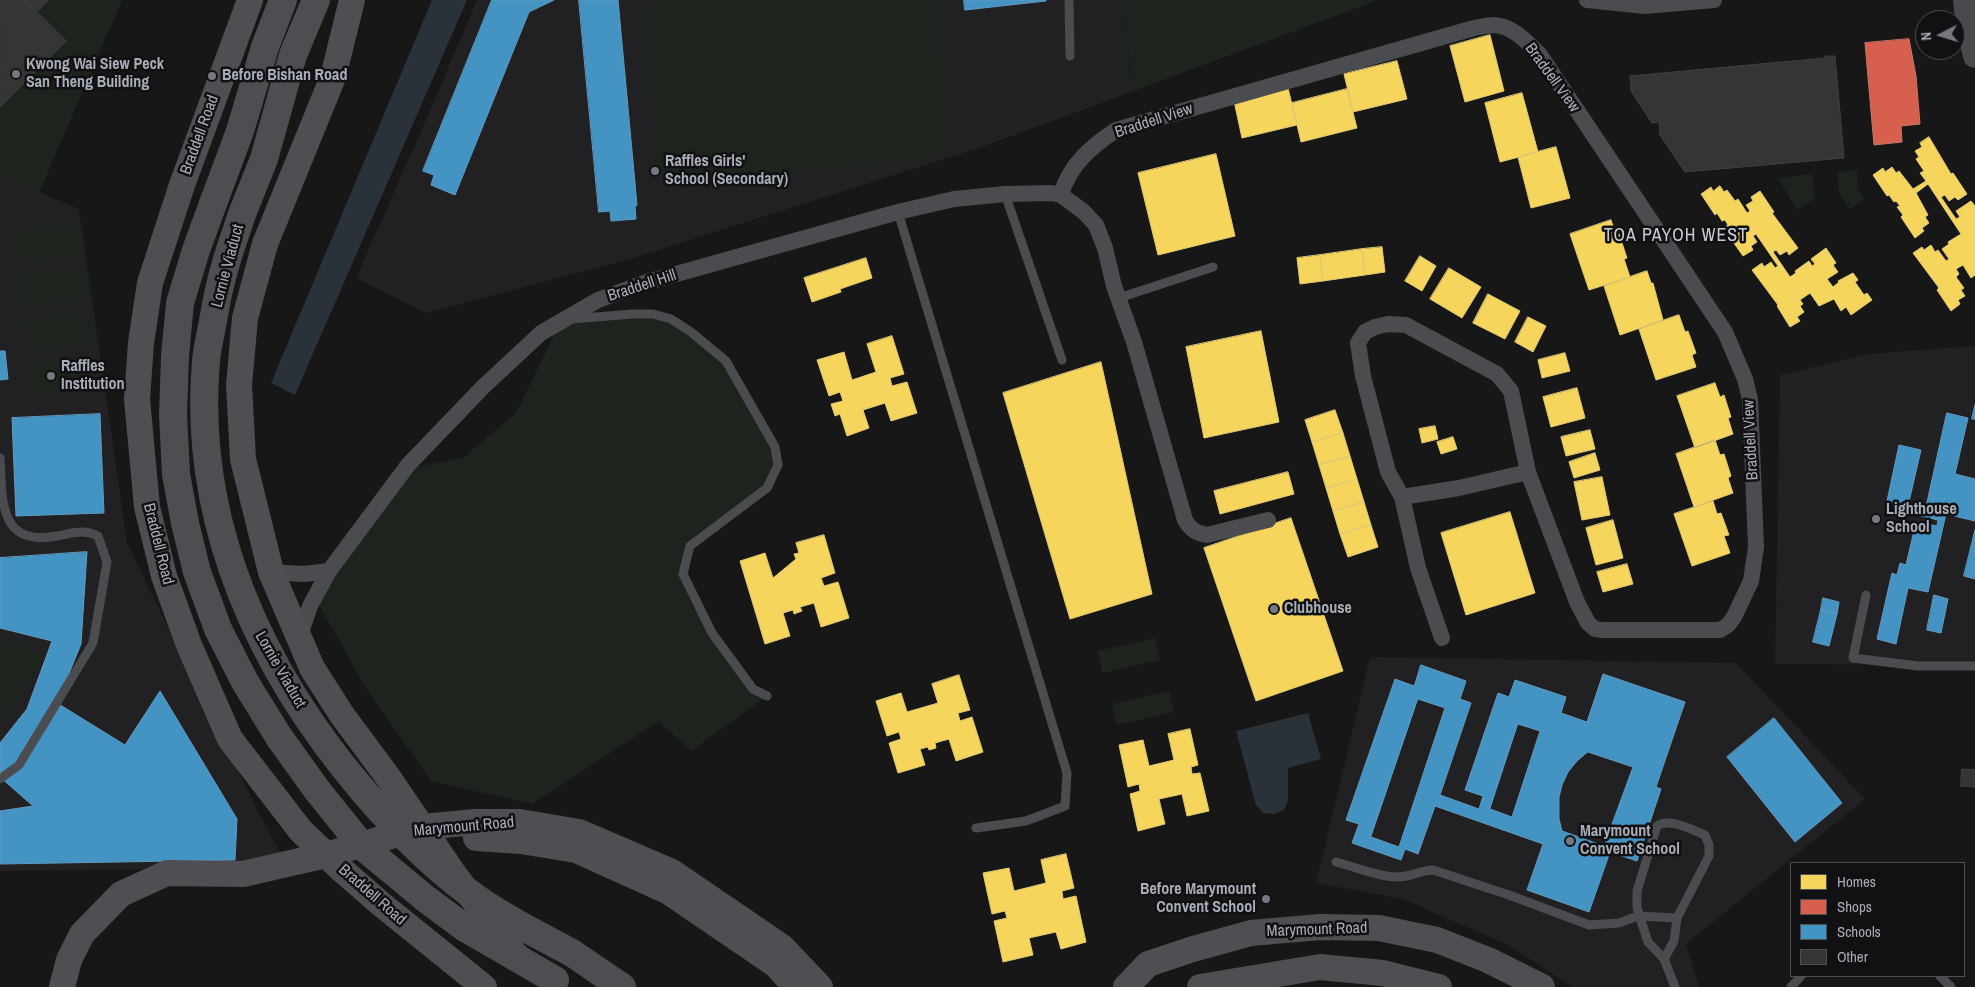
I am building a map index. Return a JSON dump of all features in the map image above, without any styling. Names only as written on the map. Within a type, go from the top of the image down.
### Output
[{"type":"highway","name":"Lornie Viaduct","points":[[283,0],[264,47],[240,131],[196,250],[180,303],[175,356],[173,415],[176,474],[197,572],[218,629],[245,682],[279,738],[317,790],[362,846],[426,899],[465,928],[564,987]]},
{"type":"highway","name":"Lornie Viaduct","points":[[316,0],[293,55],[264,159],[242,214],[221,280],[206,360],[205,415],[209,470],[217,516],[229,561],[250,616],[275,666],[307,718],[344,768],[392,823],[438,868],[469,893],[505,916],[572,953],[622,987]]},
{"type":"main road","name":"Braddell Road","points":[[250,0],[182,184],[150,283],[141,343],[137,399],[147,507],[164,576],[188,645],[230,738],[302,831],[334,863],[381,904],[484,987]]},
{"type":"main road","points":[[352,0],[332,77],[264,244],[245,318],[239,385],[243,459],[271,572],[312,668],[342,715],[427,834],[525,968],[542,987]]},
{"type":"main road","points":[[1965,0],[1968,26],[1975,56]]},
{"type":"main road","name":"Marymount Road","points":[[81,987],[89,950],[107,924],[149,894],[200,887],[261,888],[427,834],[476,822],[520,822],[580,832],[672,872],[782,947],[820,987]]},
{"type":"main road","name":"Marymount Road","points":[[427,834],[521,841],[576,850],[669,892],[776,965],[795,987]]},
{"type":"main road","name":"Marymount Road","points":[[62,987],[69,960],[82,934],[121,894],[167,873],[243,874],[334,863]]},
{"type":"main road","name":"Marymount Road","points":[[1126,987],[1148,964],[1193,949],[1251,933],[1320,927],[1379,928],[1437,940],[1488,960],[1542,987]]},
{"type":"main road","points":[[1200,987],[1320,966],[1383,974],[1438,987]]},
{"type":"street","points":[[1588,0],[1645,6],[1714,0]]},
{"type":"street","points":[[1950,0],[1968,26]]},
{"type":"street","name":"Braddell View","points":[[1060,195],[1068,174],[1088,150],[1116,130],[1474,28],[1493,25],[1506,28],[1524,39],[1540,55],[1725,332],[1745,378],[1750,399],[1756,547],[1751,581],[1734,617],[1728,625],[1720,630],[1595,629],[1588,623],[1577,602],[1528,472],[1511,391],[1497,374],[1406,325],[1388,324],[1375,326],[1365,332],[1358,343],[1363,376],[1388,472],[1402,497]]},
{"type":"street","name":"Braddell Hill","points":[[299,638],[310,606],[328,571],[408,465],[498,372],[541,333],[561,320],[598,300],[644,283],[898,212],[954,199],[1041,192],[1060,195]]},
{"type":"street","points":[[1060,195],[1084,212],[1096,225],[1105,248],[1118,298],[1134,342],[1186,520],[1190,527],[1198,533],[1207,535],[1268,520]]},
{"type":"street","points":[[1442,638],[1418,568],[1402,497],[1458,488],[1528,472]]},
{"type":"street","points":[[271,572],[304,574],[328,571]]},
{"type":"lane","points":[[1069,0],[1070,56]]},
{"type":"lane","points":[[1005,194],[1062,360]]},
{"type":"lane","points":[[898,212],[1067,773],[1065,806],[1026,822],[976,828]]},
{"type":"lane","points":[[1118,298],[1212,267]]},
{"type":"lane","points":[[561,320],[632,314],[653,314],[671,319],[691,332],[726,361],[775,448],[778,465],[767,488],[690,546],[683,574],[712,633],[754,689],[767,696]]},
{"type":"lane","points":[[0,458],[3,511],[8,525],[22,535],[47,538],[86,531],[98,536],[107,562],[93,643],[19,765],[0,779]]},
{"type":"lane","points":[[1866,595],[1853,658],[1918,666],[1975,666]]},
{"type":"lane","points":[[1664,959],[1674,941],[1677,918],[1708,856],[1709,845],[1705,835],[1671,823],[1662,822],[1657,826],[1637,891],[1638,916],[1648,942],[1664,959],[1675,987]]},
{"type":"lane","points":[[1336,862],[1388,876],[1400,877],[1425,870],[1433,870],[1509,895],[1589,925],[1620,923],[1638,916],[1677,918]]},
{"type":"lane","points":[[1791,987],[1800,977]]},
{"type":"lane","points":[[1941,977],[1951,987]]},
{"type":"shaded area","points":[[0,0],[122,0],[39,193],[0,175]]},
{"type":"shaded area","points":[[432,0],[467,0],[295,395],[271,383]]},
{"type":"shaded area","name":"Raffles Girls' School (Secondary)","points":[[477,0],[1125,0],[1131,92],[982,147],[627,260],[426,313],[356,278]]},
{"type":"shaded area","points":[[654,0],[937,0],[949,144],[933,158],[678,184],[659,177],[642,20]]},
{"type":"shaded area","points":[[1125,0],[1378,0],[1131,92]]},
{"type":"shaded area","points":[[1857,170],[1858,188],[1864,200],[1850,209],[1839,193],[1837,172]]},
{"type":"shaded area","points":[[1812,174],[1815,198],[1797,210],[1778,178]]},
{"type":"shaded area","name":"Raffles Institution","points":[[0,175],[79,209],[127,543],[256,807],[282,856],[241,868],[0,871]]},
{"type":"shaded area","points":[[81,225],[84,256],[19,261],[16,231]]},
{"type":"shaded area","points":[[86,269],[92,304],[88,300],[23,305],[21,274]]},
{"type":"shaded area","points":[[90,314],[92,345],[28,350],[25,319]]},
{"type":"shaded area","points":[[613,315],[671,319],[726,361],[775,447],[778,465],[767,488],[690,546],[683,573],[712,633],[753,689],[767,696],[691,751],[659,721],[532,804],[431,781],[364,685],[317,601],[410,468],[463,458],[516,413],[561,321]]},
{"type":"shaded area","name":"Lighthouse School","points":[[1975,346],[1975,665],[1775,664],[1780,375],[1868,354]]},
{"type":"shaded area","points":[[94,358],[96,389],[32,393],[29,363]]},
{"type":"shaded area","points":[[9,634],[44,656],[3,724],[0,722],[0,650]]},
{"type":"shaded area","points":[[1155,638],[1160,660],[1102,673],[1098,651]]},
{"type":"shaded area","name":"Marymount Convent School","points":[[1370,657],[1736,663],[1865,799],[1686,944],[1699,987],[1572,987],[1510,946],[1403,899],[1316,883]]},
{"type":"shaded area","points":[[1169,691],[1174,712],[1116,725],[1112,704]]},
{"type":"shaded area","points":[[1308,713],[1321,759],[1288,768],[1288,801],[1284,810],[1273,814],[1263,813],[1256,805],[1236,731]]},
{"type":"building: Homes","points":[[1490,35],[1504,91],[1465,102],[1450,46]]},
{"type":"building: Homes","points":[[1397,61],[1407,99],[1353,112],[1344,74]]},
{"type":"building: Homes","points":[[1288,88],[1297,125],[1242,138],[1234,101]]},
{"type":"building: Homes","points":[[1347,89],[1357,128],[1301,142],[1292,103]]},
{"type":"building: Homes","points":[[1522,93],[1538,152],[1500,162],[1485,103]]},
{"type":"building: Homes","points":[[1929,137],[1951,174],[1953,173],[1967,194],[1958,200],[1955,197],[1949,201],[1945,195],[1941,197],[1956,219],[1960,217],[1956,211],[1971,201],[1975,206],[1975,275],[1971,278],[1963,265],[1956,269],[1959,274],[1956,277],[1964,288],[1961,290],[1965,296],[1958,300],[1960,304],[1951,311],[1937,290],[1939,288],[1913,253],[1922,247],[1924,250],[1931,245],[1935,252],[1938,250],[1946,261],[1949,259],[1942,249],[1949,244],[1948,242],[1961,234],[1928,184],[1916,193],[1928,215],[1925,217],[1929,223],[1922,228],[1924,231],[1915,238],[1901,217],[1903,215],[1897,207],[1900,206],[1889,195],[1887,196],[1873,175],[1883,168],[1885,172],[1892,167],[1896,173],[1899,171],[1913,189],[1926,181],[1920,173],[1924,171],[1916,159],[1919,157],[1915,151],[1922,147],[1920,143]]},
{"type":"building: Homes","points":[[1556,147],[1570,198],[1531,208],[1518,157]]},
{"type":"building: Homes","points":[[1216,154],[1235,236],[1158,255],[1138,173]]},
{"type":"building: Homes","points":[[1720,186],[1724,192],[1727,190],[1735,201],[1738,199],[1747,213],[1750,211],[1746,205],[1753,201],[1751,197],[1760,191],[1774,212],[1772,213],[1798,248],[1789,255],[1787,251],[1780,255],[1776,250],[1773,252],[1790,277],[1809,261],[1812,266],[1815,264],[1811,259],[1826,248],[1836,263],[1833,265],[1838,272],[1827,279],[1833,287],[1838,281],[1853,273],[1858,280],[1855,282],[1864,295],[1867,293],[1872,300],[1851,315],[1846,307],[1841,311],[1834,299],[1819,306],[1810,293],[1800,300],[1803,304],[1800,306],[1804,312],[1797,317],[1800,321],[1790,327],[1778,305],[1752,270],[1762,263],[1764,267],[1771,262],[1775,268],[1778,266],[1756,234],[1753,236],[1757,242],[1751,246],[1753,250],[1743,256],[1729,236],[1731,234],[1725,220],[1722,221],[1717,213],[1715,215],[1701,194],[1711,187],[1713,191]]},
{"type":"building: Homes","points":[[1611,220],[1616,235],[1619,234],[1627,258],[1624,259],[1630,277],[1589,290],[1570,234]]},
{"type":"building: Homes","points":[[1382,247],[1385,272],[1365,275],[1362,249]]},
{"type":"building: Homes","points":[[1362,249],[1365,275],[1323,281],[1320,255]]},
{"type":"building: Homes","points":[[1320,255],[1323,281],[1300,284],[1297,258]]},
{"type":"building: Homes","points":[[1420,256],[1436,266],[1422,291],[1405,281]]},
{"type":"building: Homes","points":[[866,258],[872,278],[840,289],[841,292],[812,302],[804,278]]},
{"type":"building: Homes","points":[[1449,268],[1481,287],[1462,318],[1430,299]]},
{"type":"building: Homes","points":[[1647,271],[1651,283],[1653,283],[1663,320],[1620,335],[1604,286]]},
{"type":"building: Homes","points":[[1488,294],[1520,311],[1505,339],[1473,323]]},
{"type":"building: Homes","points":[[1679,315],[1685,332],[1688,331],[1696,353],[1692,355],[1696,367],[1656,380],[1639,329]]},
{"type":"building: Homes","points":[[1528,317],[1546,326],[1533,352],[1515,342]]},
{"type":"building: Homes","points":[[1261,331],[1279,422],[1204,438],[1186,347]]},
{"type":"building: Homes","points":[[892,336],[904,374],[890,378],[892,386],[907,382],[917,413],[891,421],[885,403],[863,410],[869,428],[847,436],[840,414],[835,416],[831,404],[843,401],[840,392],[829,396],[817,360],[844,352],[852,380],[876,372],[867,344]]},
{"type":"building: Homes","points":[[1565,353],[1570,371],[1542,378],[1538,360]]},
{"type":"building: Homes","points":[[1101,362],[1152,594],[1070,619],[1003,393]]},
{"type":"building: Homes","points":[[1715,383],[1720,397],[1724,395],[1731,417],[1728,418],[1733,434],[1695,448],[1677,396]]},
{"type":"building: Homes","points":[[1577,388],[1585,418],[1551,427],[1543,397]]},
{"type":"building: Homes","points":[[1335,410],[1343,433],[1312,442],[1305,420]]},
{"type":"building: Homes","points":[[1435,426],[1438,439],[1422,443],[1419,429]]},
{"type":"building: Homes","points":[[1590,430],[1595,449],[1566,456],[1561,437]]},
{"type":"building: Homes","points":[[1343,433],[1350,456],[1319,465],[1312,442]]},
{"type":"building: Homes","points":[[1453,437],[1457,449],[1441,454],[1437,442]]},
{"type":"building: Homes","points":[[1715,440],[1720,455],[1724,454],[1731,476],[1728,478],[1733,493],[1694,507],[1676,454]]},
{"type":"building: Homes","points":[[1595,453],[1600,470],[1574,478],[1569,462]]},
{"type":"building: Homes","points":[[1350,456],[1357,479],[1326,488],[1319,465]]},
{"type":"building: Homes","points":[[1288,472],[1294,494],[1220,514],[1214,491]]},
{"type":"building: Homes","points":[[1602,477],[1610,515],[1582,520],[1574,482]]},
{"type":"building: Homes","points":[[1357,479],[1364,502],[1333,511],[1326,488]]},
{"type":"building: Homes","points":[[1713,501],[1717,514],[1721,513],[1729,535],[1724,536],[1730,553],[1692,566],[1674,514]]},
{"type":"building: Homes","points":[[1364,502],[1371,525],[1340,534],[1333,511]]},
{"type":"building: Homes","points":[[1510,512],[1535,593],[1466,615],[1441,533]]},
{"type":"building: Homes","name":"Clubhouse","points":[[1291,518],[1343,671],[1256,701],[1204,548]]},
{"type":"building: Homes","points":[[1613,520],[1623,558],[1596,565],[1586,528]]},
{"type":"building: Homes","points":[[1371,525],[1378,547],[1348,557],[1340,534]]},
{"type":"building: Homes","points":[[824,535],[835,573],[821,578],[824,586],[838,582],[849,618],[821,627],[814,603],[800,607],[802,611],[794,614],[793,610],[783,613],[790,636],[765,644],[740,561],[765,553],[773,578],[796,559],[794,554],[799,553],[796,543]]},
{"type":"building: Homes","points":[[1627,564],[1633,584],[1603,592],[1597,572]]},
{"type":"building: Homes","points":[[959,675],[970,710],[958,713],[960,721],[972,717],[983,752],[956,761],[949,739],[935,743],[936,748],[929,750],[928,747],[920,749],[925,765],[898,773],[889,743],[901,739],[899,732],[887,736],[876,701],[901,693],[907,712],[938,703],[932,684]]},
{"type":"building: Homes","points":[[1190,729],[1198,765],[1191,767],[1192,774],[1200,773],[1209,811],[1187,816],[1182,794],[1159,799],[1165,824],[1138,831],[1130,794],[1140,791],[1139,784],[1128,787],[1119,745],[1143,740],[1149,766],[1174,760],[1168,734]]},
{"type":"building: Homes","points":[[1066,854],[1074,888],[1062,891],[1063,899],[1076,896],[1086,942],[1061,949],[1056,932],[1029,938],[1033,955],[1003,962],[994,921],[1007,918],[1005,911],[992,914],[983,873],[1009,868],[1014,891],[1046,883],[1041,860]]},
{"type":"building: Shops","points":[[1909,39],[1916,76],[1920,124],[1901,126],[1902,142],[1874,145],[1865,43]]},
{"type":"building: Schools","points":[[492,0],[554,0],[529,12],[455,195],[431,185],[434,175],[423,171]]},
{"type":"building: Schools","points":[[579,0],[618,0],[637,205],[635,207],[636,219],[611,221],[610,211],[599,212]]},
{"type":"building: Schools","points":[[964,0],[1046,0],[1046,1],[965,10]]},
{"type":"building: Schools","points":[[0,351],[5,351],[8,379],[0,380]]},
{"type":"building: Schools","points":[[1975,405],[1975,419],[1972,419]]},
{"type":"building: Schools","points":[[1947,413],[1968,418],[1955,474],[1975,479],[1975,521],[1946,514],[1928,592],[1908,588],[1896,644],[1877,639],[1892,573],[1897,575],[1900,563],[1906,565],[1916,522],[1937,526],[1938,520],[1900,511],[1902,504],[1887,501],[1899,445],[1921,450],[1908,506],[1925,510]]},
{"type":"building: Schools","points":[[100,414],[104,513],[16,516],[12,418]]},
{"type":"building: Schools","points":[[1975,530],[1975,579],[1964,576]]},
{"type":"building: Schools","points":[[87,552],[81,644],[57,703],[125,745],[160,691],[237,819],[235,860],[0,864],[0,811],[33,806],[0,777],[0,743],[27,709],[52,641],[0,628],[0,558]]},
{"type":"building: Schools","points":[[1934,595],[1948,599],[1941,633],[1927,630]]},
{"type":"building: Schools","points":[[1823,598],[1839,602],[1837,614],[1821,610]]},
{"type":"building: Schools","points":[[1821,610],[1837,614],[1829,646],[1813,642]]},
{"type":"building: Schools","points":[[1421,665],[1466,681],[1460,699],[1471,703],[1440,795],[1479,809],[1483,796],[1465,790],[1498,693],[1509,697],[1515,680],[1566,697],[1561,713],[1587,722],[1603,674],[1685,702],[1656,787],[1661,789],[1637,861],[1610,852],[1589,912],[1527,890],[1543,844],[1435,806],[1418,854],[1405,849],[1401,860],[1352,843],[1359,824],[1346,820],[1395,679],[1414,686]],"holes":[[[1418,699],[1445,708],[1399,847],[1371,837]],[[1518,724],[1540,731],[1512,817],[1490,809]],[[1588,752],[1633,767],[1604,846],[1562,831],[1559,819],[1559,797],[1568,772]]]},
{"type":"building: Schools","points":[[1774,718],[1842,803],[1795,842],[1727,757]]},
{"type":"building: Other","name":"Kwong Wai Siew Peck San Theng Building","points":[[0,0],[25,0],[66,41],[0,107]]},
{"type":"building: Other","points":[[25,0],[48,0],[37,12]]},
{"type":"building: Other","points":[[1825,56],[1835,56],[1844,158],[1685,172],[1660,135],[1659,122],[1652,123],[1631,91],[1630,76],[1825,58]]},
{"type":"building: Other","points":[[1962,769],[1975,770],[1975,787],[1961,786]]},
{"type":"place","name":"Kwong Wai Siew Peck San Theng Building","points":[[16,74]]},
{"type":"place","name":"Before Bishan Road","points":[[212,76]]},
{"type":"place","name":"Raffles Girls' School (Secondary)","points":[[655,171]]},
{"type":"place","name":"Raffles Institution","points":[[51,376]]},
{"type":"place","name":"Lighthouse School","points":[[1876,519]]},
{"type":"place","name":"Clubhouse","points":[[1274,609]]},
{"type":"place","name":"Marymount Convent School","points":[[1570,841]]},
{"type":"place","name":"Before Marymount Convent School","points":[[1266,899]]},
{"type":"district","name":"TOA PAYOH WEST","points":[[1676,236]]}]
